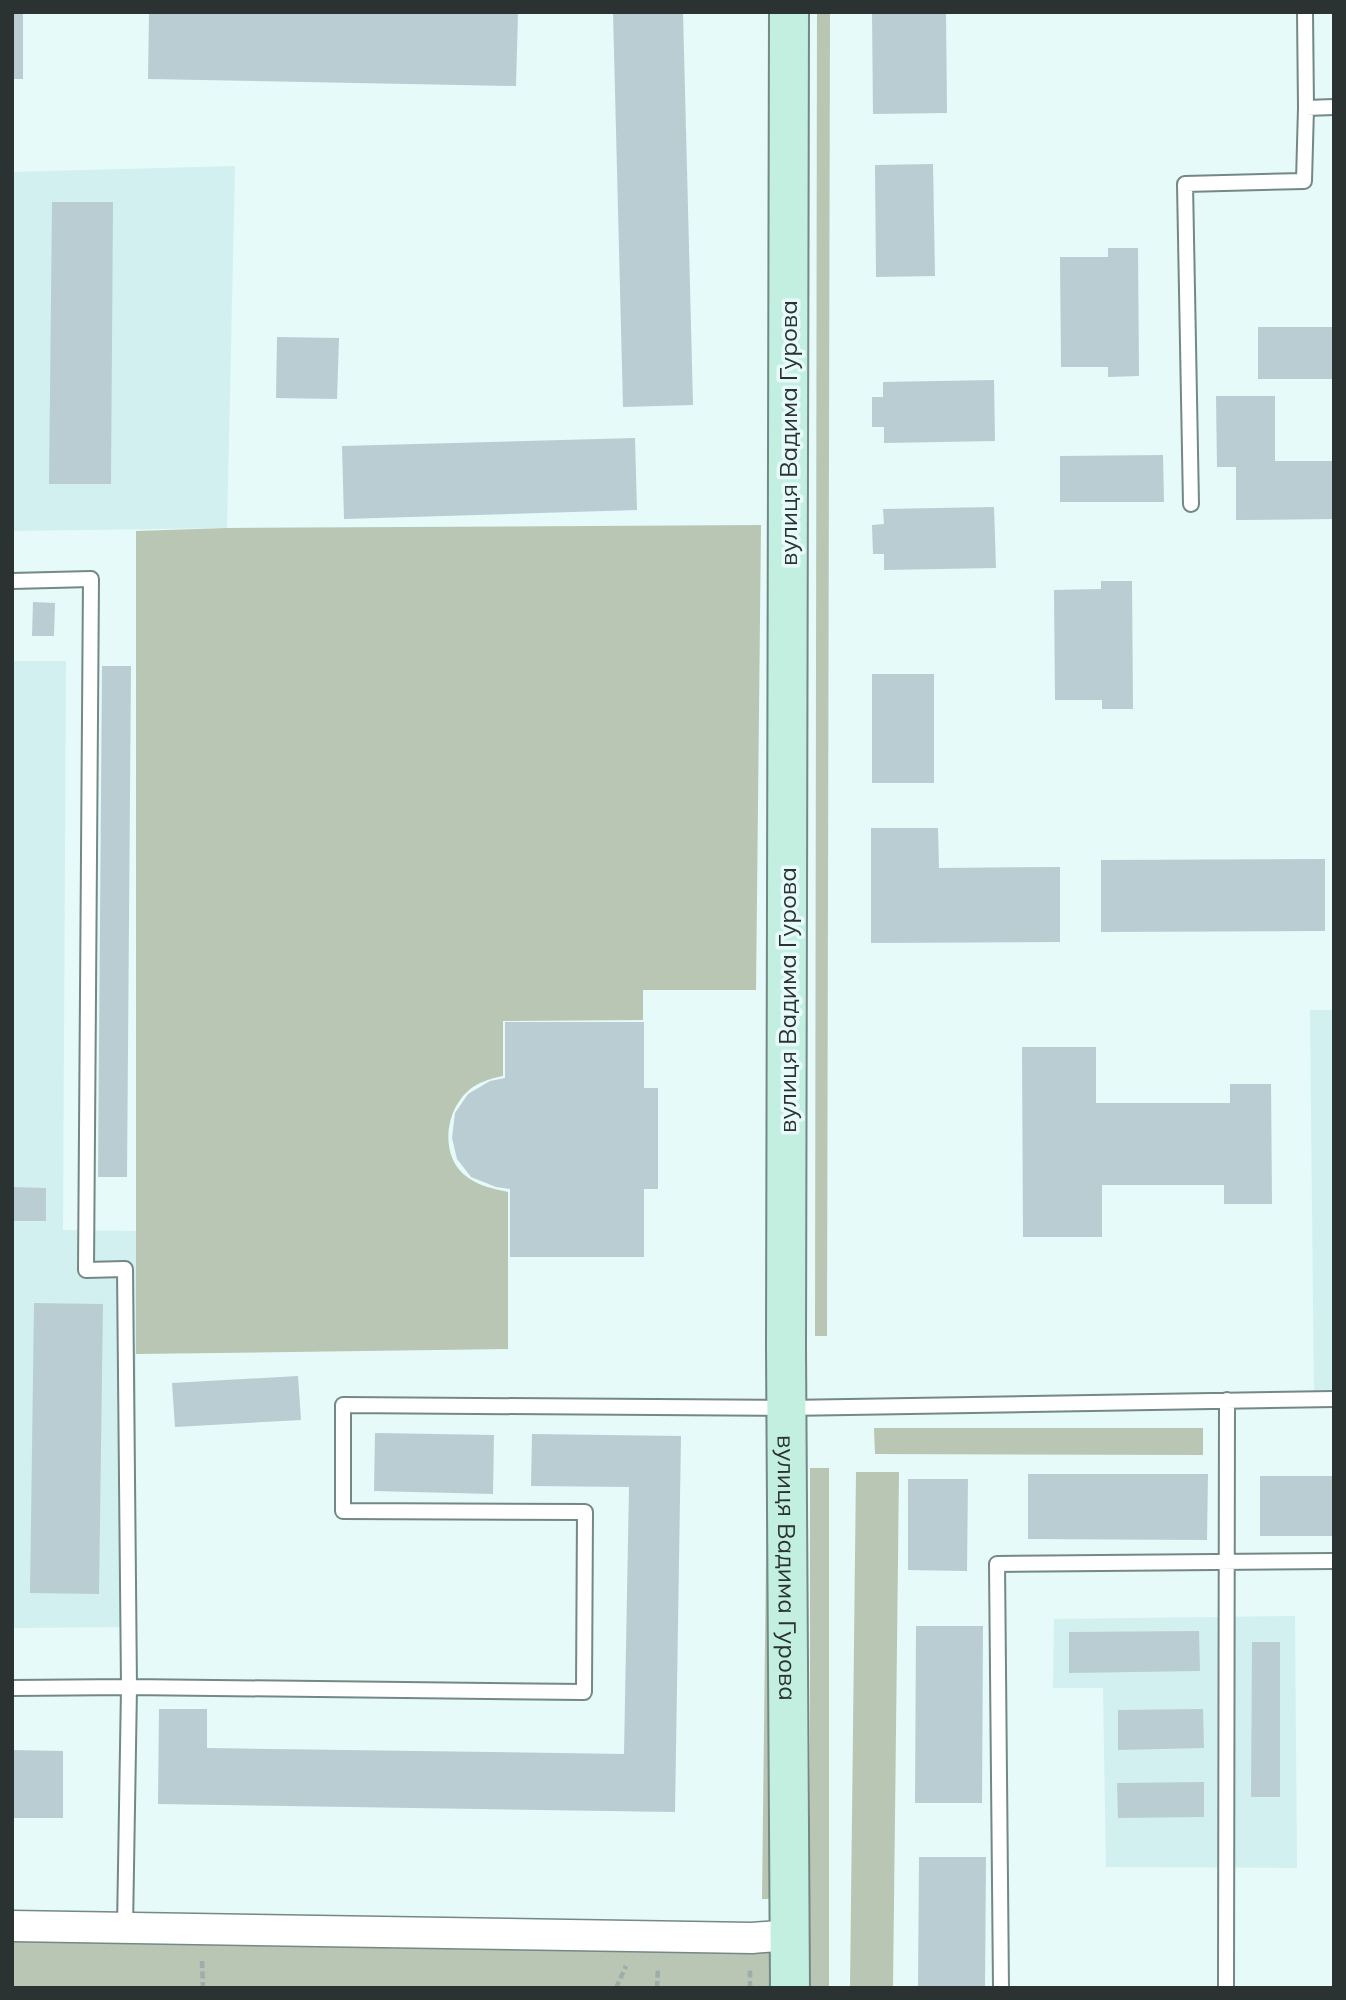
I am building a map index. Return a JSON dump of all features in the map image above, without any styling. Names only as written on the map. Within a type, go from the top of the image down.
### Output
[{"type":"street","name":"вулиця Вадима Гурова","points":[[789,12],[787,1408],[790,1988]]},
{"type":"street","points":[[12,1926],[752,1938],[790,1935]]},
{"type":"lane","points":[[1191,504],[1185,184],[1304,181],[1306,12]]},
{"type":"lane","points":[[1306,108],[1334,107]]},
{"type":"lane","points":[[12,581],[91,579],[86,1270],[125,1269],[129,1687],[125,1928]]},
{"type":"lane","points":[[12,1688],[584,1692],[585,1512],[343,1511],[343,1405],[787,1408],[1334,1399]]},
{"type":"lane","points":[[1226,1988],[1227,1400]]},
{"type":"lane","points":[[1001,1988],[997,1564],[1334,1561]]},
{"type":"path","points":[[202,1955],[203,1988]]},
{"type":"shaded area","points":[[235,166],[227,528],[12,531],[12,172]]},
{"type":"shaded area","points":[[12,661],[66,661],[63,1230],[136,1231],[136,1627],[12,1628]]},
{"type":"shaded area","points":[[1310,1010],[1334,1010],[1334,1399],[1314,1399]]},
{"type":"shaded area","points":[[1295,1616],[1297,1868],[1106,1867],[1103,1688],[1053,1688],[1054,1619]]},
{"type":"green space","points":[[817,12],[830,12],[827,1336],[815,1336]]},
{"type":"green space","points":[[761,525],[756,990],[643,990],[643,1020],[503,1021],[503,1076],[480,1083],[464,1095],[451,1118],[449,1144],[458,1168],[467,1177],[482,1185],[508,1192],[508,1349],[136,1354],[136,531],[227,528]]},
{"type":"green space","points":[[874,1428],[1203,1428],[1203,1455],[875,1454]]},
{"type":"green space","points":[[810,1468],[829,1468],[829,1988],[810,1988]]},
{"type":"green space","points":[[856,1472],[899,1472],[893,1988],[850,1988]]},
{"type":"green space","points":[[767,1474],[783,1474],[777,1899],[762,1899]]},
{"type":"green space","points":[[12,1928],[790,1935],[790,1988],[12,1988]]},
{"type":"building","points":[[149,12],[518,13],[516,86],[148,79]]},
{"type":"building","points":[[613,12],[683,12],[693,405],[623,407]]},
{"type":"building","points":[[12,13],[23,13],[23,79],[12,79]]},
{"type":"building","points":[[946,13],[947,113],[873,114],[872,14]]},
{"type":"building","points":[[933,164],[935,276],[876,277],[875,165]]},
{"type":"building","points":[[52,202],[113,202],[111,484],[49,484]]},
{"type":"building","points":[[1108,248],[1138,248],[1139,376],[1108,377],[1108,367],[1061,367],[1060,257],[1108,257]]},
{"type":"building","points":[[1258,327],[1334,327],[1334,379],[1258,379]]},
{"type":"building","points":[[277,337],[339,338],[337,399],[276,398]]},
{"type":"building","points":[[994,380],[995,441],[884,443],[884,427],[872,427],[872,397],[883,397],[883,382]]},
{"type":"building","points":[[1216,396],[1275,396],[1275,461],[1334,461],[1334,519],[1236,520],[1236,467],[1217,467]]},
{"type":"building","points":[[635,438],[637,510],[344,519],[342,446]]},
{"type":"building","points":[[1163,455],[1164,502],[1060,502],[1060,456]]},
{"type":"building","points":[[994,507],[996,568],[884,570],[884,554],[873,554],[872,525],[884,524],[883,509]]},
{"type":"building","points":[[1101,581],[1132,581],[1133,709],[1102,709],[1102,700],[1055,700],[1054,590],[1101,589]]},
{"type":"building","points":[[33,602],[55,603],[54,636],[32,636]]},
{"type":"building","points":[[102,666],[131,666],[127,1177],[98,1177]]},
{"type":"building","points":[[872,674],[934,674],[934,783],[872,783]]},
{"type":"building","points":[[871,828],[938,828],[939,868],[1060,867],[1060,942],[871,943]]},
{"type":"building","points":[[1325,859],[1325,931],[1101,932],[1101,860]]},
{"type":"building","points":[[505,1022],[644,1022],[644,1088],[658,1088],[658,1189],[644,1189],[644,1257],[510,1257],[510,1189],[496,1187],[471,1177],[457,1159],[452,1138],[455,1113],[468,1094],[490,1081],[505,1078]]},
{"type":"building","points":[[1022,1047],[1096,1047],[1096,1103],[1230,1103],[1230,1084],[1271,1084],[1272,1204],[1224,1204],[1224,1185],[1102,1185],[1102,1237],[1023,1237]]},
{"type":"building","points":[[12,1187],[46,1188],[46,1221],[12,1221]]},
{"type":"building","points":[[34,1303],[103,1304],[99,1594],[30,1593]]},
{"type":"building","points":[[298,1376],[301,1420],[175,1427],[172,1383]]},
{"type":"building","points":[[375,1433],[494,1435],[493,1494],[374,1491]]},
{"type":"building","points":[[532,1434],[681,1436],[675,1812],[158,1804],[159,1709],[207,1709],[207,1748],[624,1754],[629,1487],[531,1486]]},
{"type":"building","points":[[1028,1474],[1208,1474],[1207,1540],[1028,1539]]},
{"type":"building","points":[[1260,1476],[1334,1476],[1334,1536],[1260,1536]]},
{"type":"building","points":[[908,1479],[968,1479],[967,1571],[908,1570]]},
{"type":"building","points":[[916,1626],[983,1626],[982,1803],[915,1803]]},
{"type":"building","points":[[1199,1631],[1200,1671],[1069,1673],[1069,1632]]},
{"type":"building","points":[[1252,1642],[1280,1642],[1280,1797],[1251,1797]]},
{"type":"building","points":[[1203,1709],[1204,1748],[1118,1750],[1118,1710]]},
{"type":"building","points":[[12,1750],[63,1751],[63,1818],[12,1818]]},
{"type":"building","points":[[1204,1782],[1204,1817],[1118,1818],[1117,1783]]},
{"type":"building","points":[[919,1857],[986,1857],[985,1988],[918,1988]]}]
